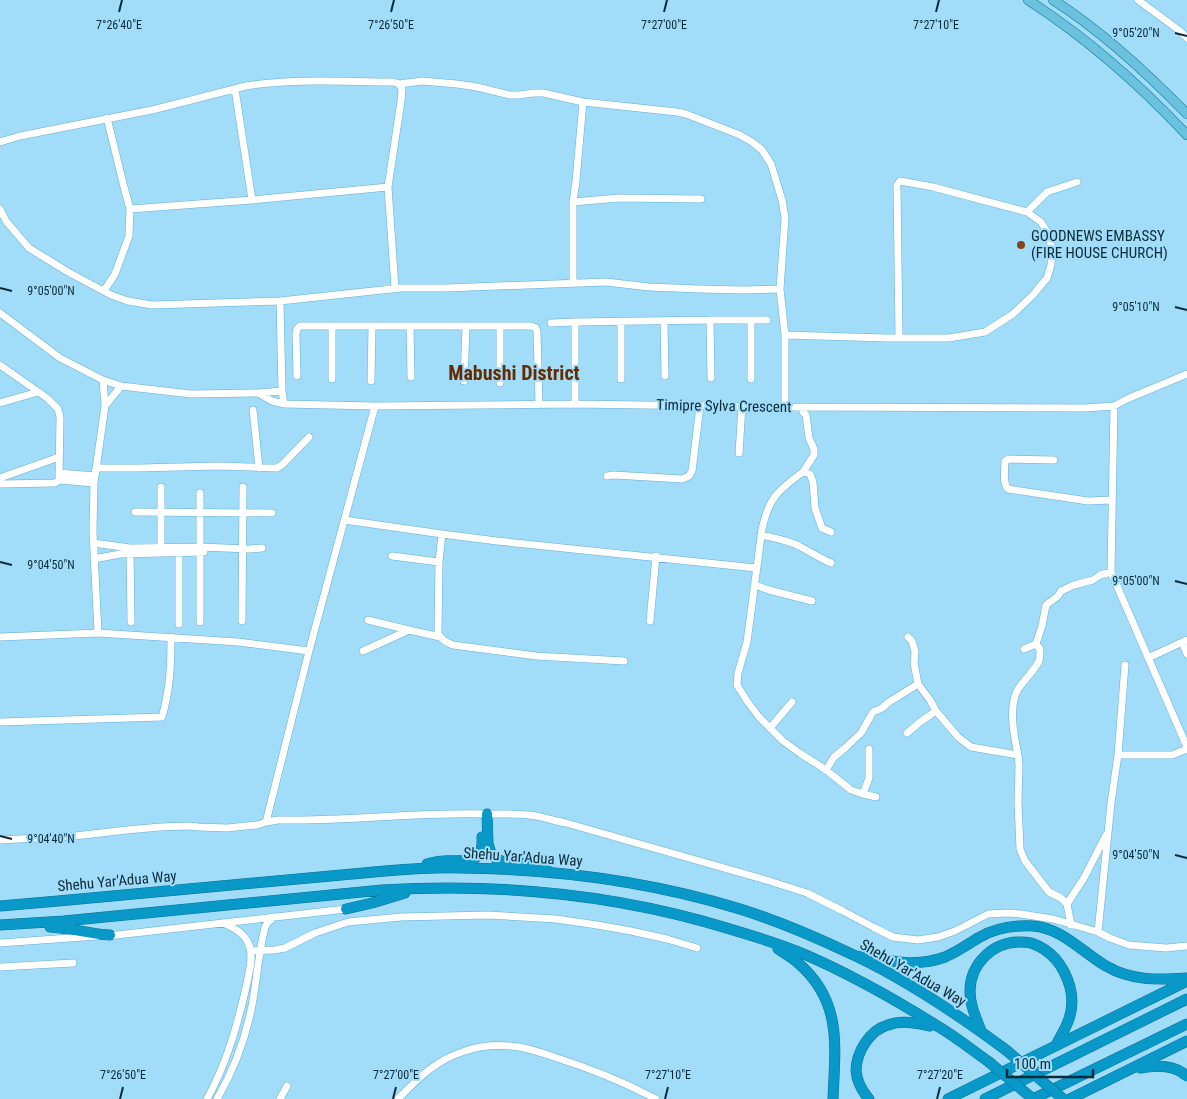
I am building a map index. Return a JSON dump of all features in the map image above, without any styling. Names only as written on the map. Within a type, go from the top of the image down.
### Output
[{"type":"highway","points":[[409,870],[441,861],[472,860],[479,856],[482,846],[484,814]]},
{"type":"highway","points":[[484,814],[488,844],[491,853],[496,859],[504,862],[550,866],[578,875]]},
{"type":"highway","name":"Shehu Yar'Adua Way","points":[[0,906],[409,870],[458,868],[538,871],[578,875],[652,887],[740,909],[782,924],[846,951],[916,989],[981,1032],[1006,1050],[1063,1099]]},
{"type":"highway","points":[[346,909],[424,887]]},
{"type":"highway","points":[[0,925],[64,921],[424,887],[511,889],[596,898],[683,915],[760,938],[837,969],[870,986],[940,1028],[989,1062],[1033,1099],[1187,1024]]},
{"type":"highway","points":[[17,924],[64,928],[93,934],[110,935]]},
{"type":"highway","points":[[846,951],[886,961],[909,963],[944,957],[999,929],[1020,926],[1036,927],[1051,931],[1073,942],[1106,966],[1126,975],[1159,980],[1187,979]]},
{"type":"highway","points":[[760,938],[796,960],[817,983],[823,993],[830,1009],[835,1040],[833,1099]]},
{"type":"highway","points":[[981,1032],[970,992],[971,980],[976,967],[984,956],[996,947],[1011,942],[1029,942],[1057,959],[1067,976],[1072,995],[1068,1023],[1056,1045]]},
{"type":"highway","points":[[948,1099],[1187,979]]},
{"type":"highway","points":[[985,1099],[1187,1000]]},
{"type":"highway","points":[[869,1099],[860,1086],[856,1071],[858,1057],[865,1043],[874,1032],[887,1025],[899,1022],[912,1022],[940,1028]]},
{"type":"highway","points":[[1070,1099],[1187,1041]]},
{"type":"highway","points":[[1129,1069],[1154,1065],[1170,1067],[1185,1073],[1187,1076]]},
{"type":"main road","points":[[1028,0],[1092,45],[1187,135]]},
{"type":"main road","points":[[1053,0],[1122,52],[1187,114]]},
{"type":"street","points":[[1138,0],[1187,38]]},
{"type":"street","points":[[0,142],[20,136],[152,110],[252,85],[282,81],[394,82],[399,84],[422,81],[476,87],[519,96],[543,93],[583,102],[686,114],[740,135],[752,142],[762,150],[771,164],[782,200],[785,218],[780,289],[785,335],[786,407]]},
{"type":"street","points":[[395,288],[388,187],[401,101],[402,89],[399,84]]},
{"type":"street","points":[[235,89],[252,200]]},
{"type":"street","points":[[573,283],[573,202],[583,102]]},
{"type":"street","points":[[104,291],[115,274],[129,236],[130,209],[107,118]]},
{"type":"street","points":[[785,335],[802,337],[899,338],[949,338],[985,332],[1013,314],[1047,278],[1051,265],[1052,250],[1049,235],[1041,222],[1027,212],[933,187],[900,181],[897,185],[899,338]]},
{"type":"street","points":[[1027,212],[1047,192],[1077,182]]},
{"type":"street","points":[[130,209],[388,187]]},
{"type":"street","points":[[573,202],[619,198],[701,199]]},
{"type":"street","points":[[0,209],[6,221],[29,248],[111,295],[128,301],[152,305],[280,301],[395,288],[606,282],[649,287],[742,290],[780,289]]},
{"type":"street","points":[[280,301],[284,404]]},
{"type":"street","name":"Timipre Sylva Crescent","points":[[0,313],[60,358],[104,380],[121,386],[191,394],[282,391]]},
{"type":"street","points":[[710,320],[711,378]]},
{"type":"street","points":[[751,320],[752,379]]},
{"type":"street","points":[[551,323],[768,320]]},
{"type":"street","points":[[664,321],[665,376]]},
{"type":"street","points":[[575,322],[575,404]]},
{"type":"street","points":[[621,322],[621,379]]},
{"type":"street","points":[[297,376],[296,334],[300,326],[532,326],[536,328],[537,332],[540,404]]},
{"type":"street","points":[[332,326],[332,379]]},
{"type":"street","points":[[372,326],[372,381]]},
{"type":"street","points":[[410,326],[411,377]]},
{"type":"street","points":[[500,326],[500,383]]},
{"type":"street","points":[[464,381],[466,327]]},
{"type":"street","points":[[0,365],[47,398],[58,409],[60,418],[59,476],[55,483],[0,484]]},
{"type":"street","name":"Timipre Sylva Crescent","points":[[258,393],[272,401],[284,404],[375,406],[575,404],[1086,408],[1114,406],[1187,374]]},
{"type":"street","points":[[98,633],[93,531],[96,468],[105,406],[104,380]]},
{"type":"street","points":[[105,406],[121,386]]},
{"type":"street","points":[[0,403],[38,392]]},
{"type":"street","points":[[266,822],[308,651],[375,406]]},
{"type":"street","points":[[607,476],[682,478],[689,476],[692,471],[700,406]]},
{"type":"street","points":[[739,453],[742,406]]},
{"type":"street","points":[[1114,406],[1111,572],[1187,748],[1172,755],[1118,755]]},
{"type":"street","points":[[804,407],[803,412],[806,415],[809,438],[814,455],[803,472],[776,494],[766,512],[756,568],[747,642],[738,673],[737,685],[759,717],[783,741],[826,770],[851,790],[876,797]]},
{"type":"street","points":[[253,410],[259,468]]},
{"type":"street","points":[[96,468],[219,466],[277,468],[310,437]]},
{"type":"street","points":[[0,478],[60,457]]},
{"type":"street","points":[[1054,460],[1009,459],[1006,461],[1004,484],[1006,488],[1008,490],[1088,501],[1112,500]]},
{"type":"street","points":[[803,472],[810,474],[813,482],[815,508],[822,528],[831,532]]},
{"type":"street","points":[[59,476],[95,479]]},
{"type":"street","points":[[161,547],[162,487]]},
{"type":"street","points":[[242,621],[245,549],[243,487]]},
{"type":"street","points":[[200,493],[200,622]]},
{"type":"street","points":[[135,512],[272,513]]},
{"type":"street","points":[[344,520],[442,534],[756,568]]},
{"type":"street","points":[[442,534],[439,562],[438,633],[445,642],[453,645],[536,656],[624,661]]},
{"type":"street","points":[[761,534],[782,539],[799,546],[831,563]]},
{"type":"street","points":[[94,543],[130,551],[179,552],[262,548]]},
{"type":"street","points":[[94,559],[130,551],[161,547],[200,550]]},
{"type":"street","points":[[130,551],[131,622]]},
{"type":"street","points":[[179,552],[179,624]]},
{"type":"street","points":[[392,556],[439,562]]},
{"type":"street","points":[[650,621],[656,556]]},
{"type":"street","points":[[1024,649],[1036,644],[1046,605],[1058,596],[1060,591],[1111,572]]},
{"type":"street","points":[[755,585],[812,601]]},
{"type":"street","points":[[368,620],[440,637]]},
{"type":"street","points":[[363,652],[409,630]]},
{"type":"street","points":[[0,637],[98,633],[238,642],[308,651]]},
{"type":"street","points":[[0,722],[162,717],[167,699],[171,669],[171,637]]},
{"type":"street","points":[[908,637],[912,641],[915,652],[914,664],[918,684],[936,711],[958,737],[971,747],[1018,755]]},
{"type":"street","points":[[1148,658],[1184,641],[1187,654]]},
{"type":"street","points":[[1036,644],[1040,649],[1039,661],[1018,690],[1012,712],[1014,740],[1019,765],[1020,849],[1025,861],[1049,892],[1061,898],[1067,904],[1071,925]]},
{"type":"street","points":[[1098,932],[1108,830],[1118,755],[1125,665]]},
{"type":"street","points":[[826,770],[834,757],[860,732],[873,712],[918,684]]},
{"type":"street","points":[[770,728],[792,702]]},
{"type":"street","points":[[907,732],[936,711]]},
{"type":"street","points":[[863,794],[869,778],[869,749]]},
{"type":"street","points":[[0,840],[76,836],[160,827],[227,828],[257,825],[278,820],[431,814],[536,816],[807,893],[873,928],[893,936],[918,940],[938,937],[955,931],[988,914],[1021,914],[1054,919],[1098,932],[1129,945],[1166,948],[1187,946]]},
{"type":"street","points":[[1067,904],[1084,878],[1108,830]]},
{"type":"street","points":[[0,944],[110,935],[346,909]]},
{"type":"street","points":[[251,951],[285,948],[312,934],[348,922],[488,915],[524,916],[597,925],[631,931],[696,948]]},
{"type":"street","points":[[217,1099],[230,1074],[246,1028],[253,1002],[265,927],[268,922],[278,916]]},
{"type":"street","points":[[208,1099],[222,1067],[238,1021],[251,964],[251,951],[247,940],[236,929],[223,923]]},
{"type":"street","points":[[0,967],[72,963]]},
{"type":"street","points":[[398,1099],[421,1076],[444,1060],[466,1050],[491,1046],[510,1046],[530,1049],[574,1063],[656,1099]]},
{"type":"street","points":[[280,1099],[287,1086]]},
{"type":"place","name":"GOODNEWS EMBASSY (FIRE HOUSE CHURCH)","points":[[1021,245]]},
{"type":"district","name":"Mabushi District","points":[[514,373]]}]
